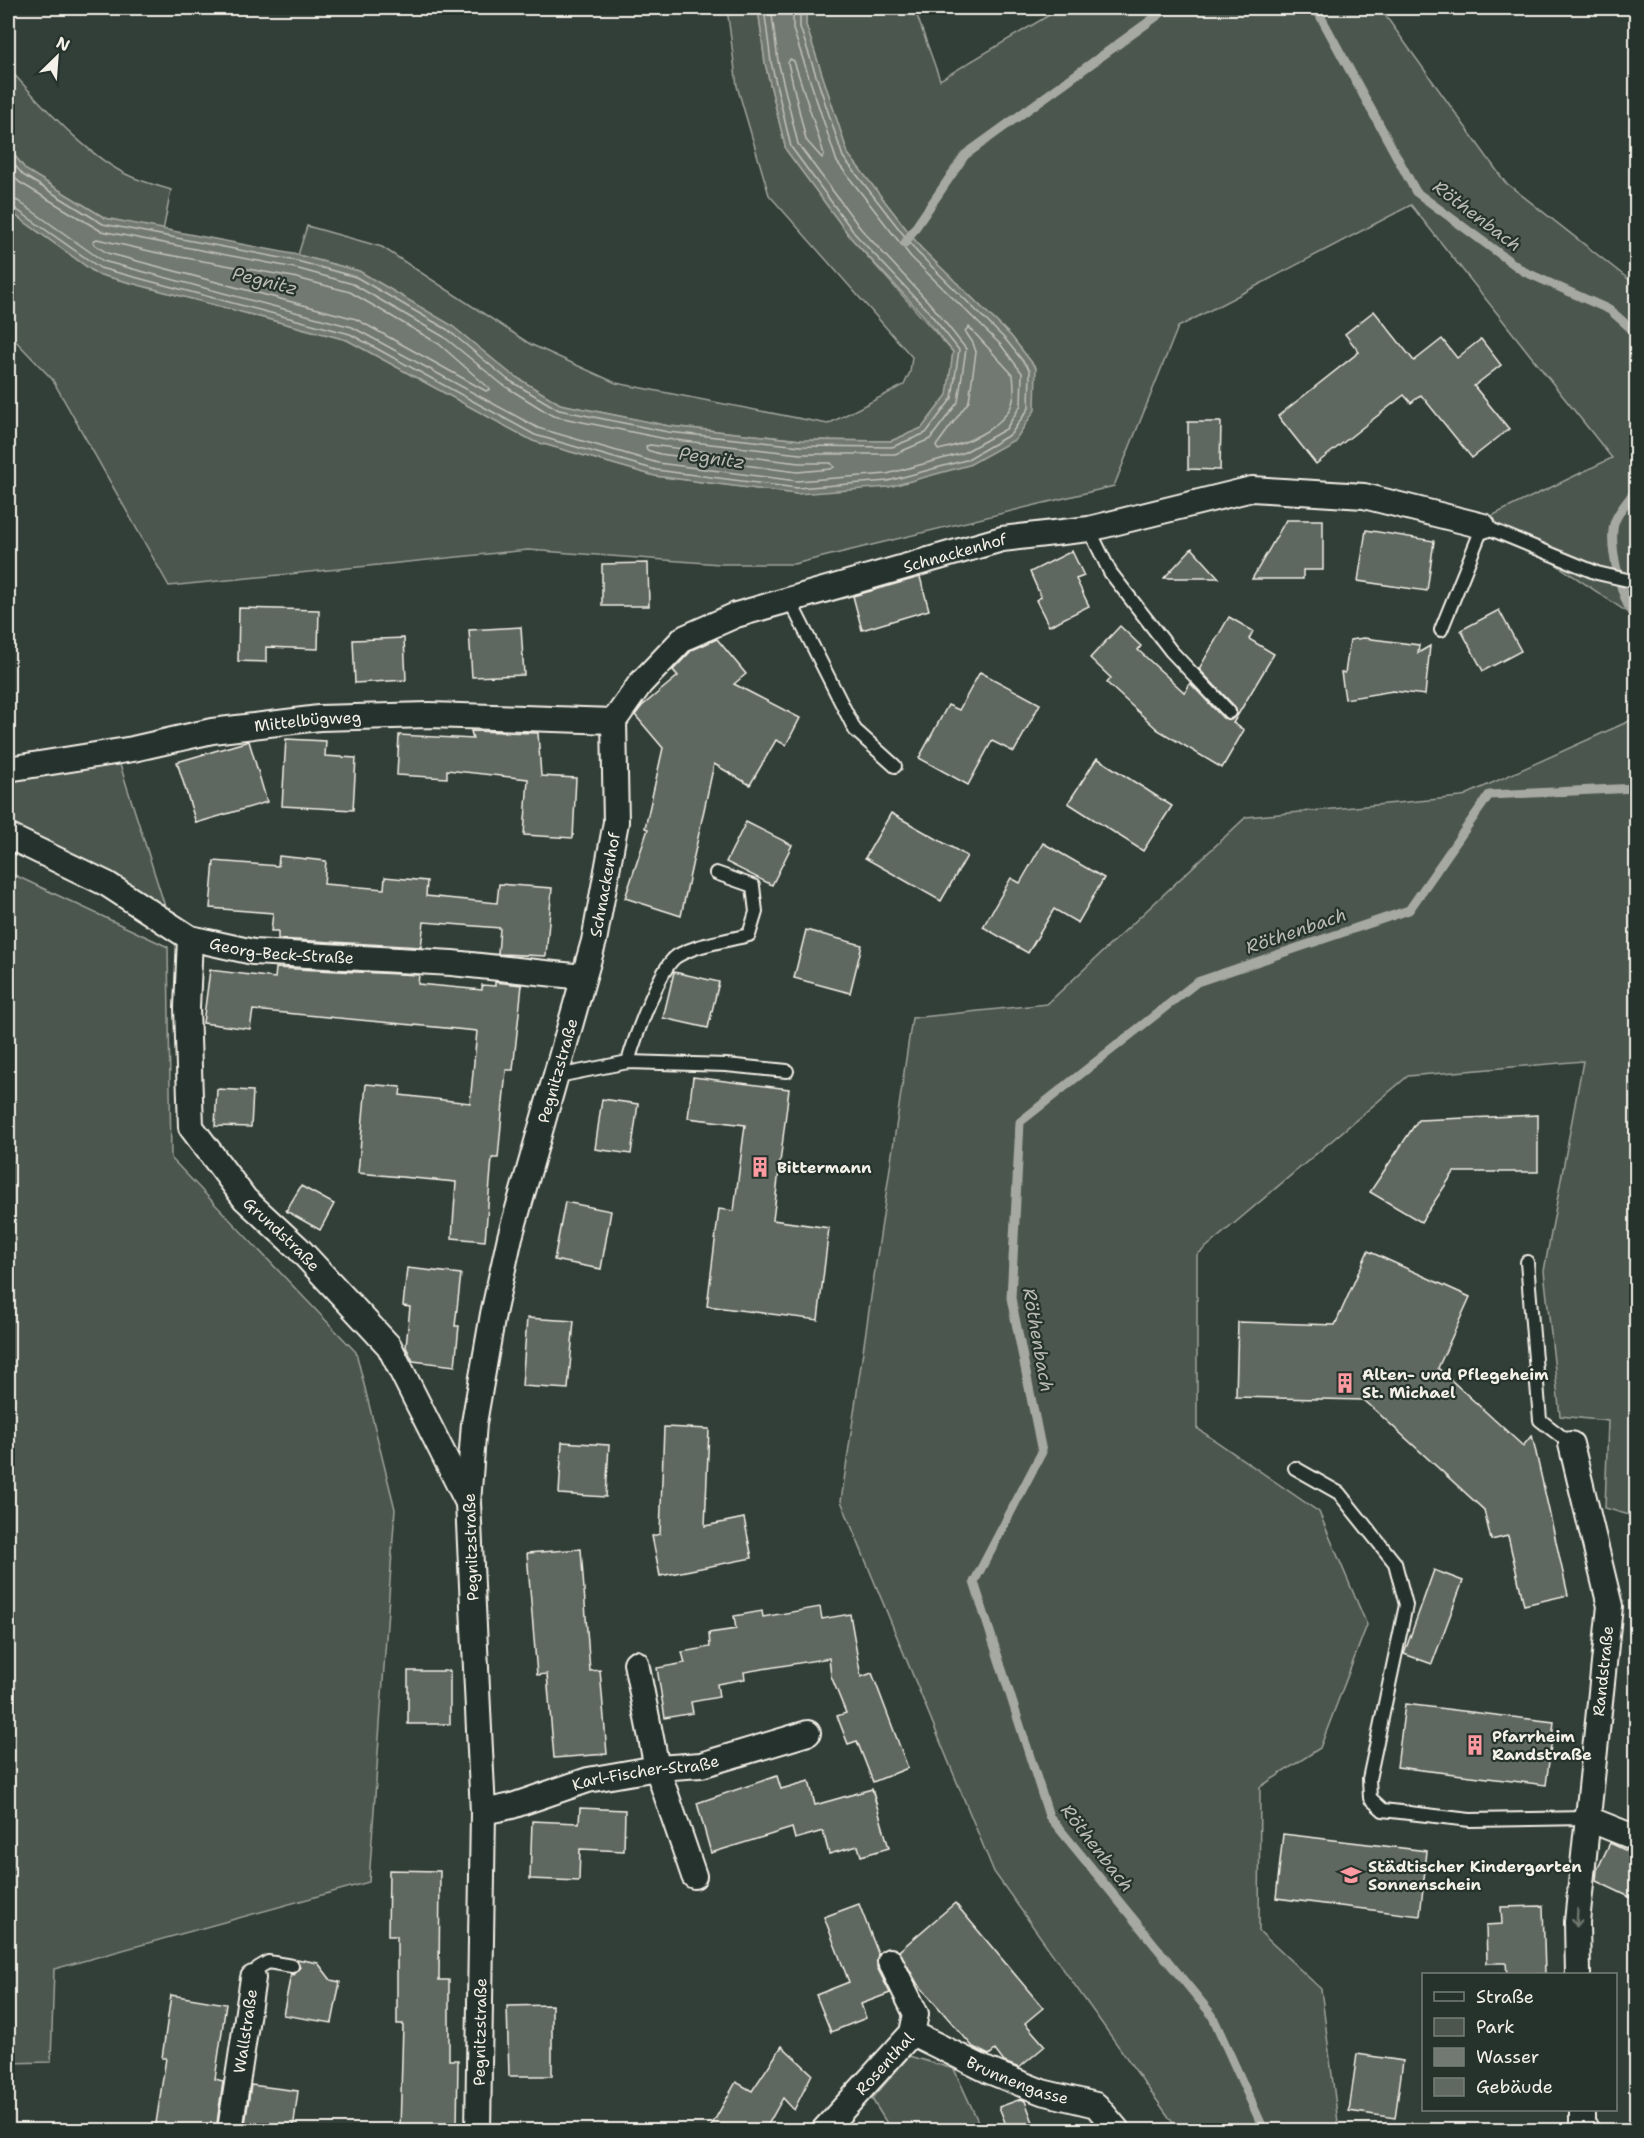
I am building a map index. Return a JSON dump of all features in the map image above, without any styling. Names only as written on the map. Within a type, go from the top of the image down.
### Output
[{"type":"street","name":"Schnackenhof","points":[[583,976],[594,941],[616,822],[614,721],[640,684],[684,638],[736,615],[1002,539],[1089,529],[1252,489],[1364,496],[1483,526]]},
{"type":"street","name":"Mittelbügweg","points":[[8,769],[133,749],[212,731],[319,718],[429,715],[614,721]]},
{"type":"street","name":"Georg-Beck-Straße","points":[[8,836],[107,884],[190,938],[253,952],[452,963],[583,976]]},
{"type":"street","name":"Grundstraße","points":[[190,938],[187,1008],[191,1127],[245,1199],[298,1248],[389,1346],[468,1503]]},
{"type":"street","name":"Pegnitzstraße","points":[[478,2130],[483,1812],[468,1503],[474,1423],[493,1314],[510,1237],[558,1076],[583,976]]},
{"type":"street","name":"Randstraße","points":[[1571,1444],[1610,1606],[1586,1818],[1577,1922],[1578,1973]]},
{"type":"street","points":[[636,1663],[657,1768],[694,1875]]},
{"type":"street","name":"Karl-Fischer-Straße","points":[[483,1812],[512,1806],[588,1779],[657,1768],[701,1765],[808,1733]]},
{"type":"street","points":[[1586,1818],[1636,1838]]},
{"type":"street","name":"Rosenthal","points":[[826,2128],[912,2033],[916,2014],[890,1961]]},
{"type":"street","name":"Wallstraße","points":[[230,2130],[253,1978]]},
{"type":"street","name":"Brunnengasse","points":[[912,2033],[989,2071],[1042,2092],[1096,2105],[1117,2130]]},
{"type":"street","points":[[1582,2111],[1582,2128],[1587,2130]]},
{"type":"lane","points":[[1441,630],[1483,526],[1597,573],[1636,582]]},
{"type":"lane","points":[[1089,529],[1110,572],[1171,651],[1229,712]]},
{"type":"lane","points":[[790,601],[855,730],[895,766]]},
{"type":"lane","points":[[628,1062],[641,1016],[674,957],[705,946],[749,935],[756,912],[753,886],[716,873]]},
{"type":"lane","points":[[558,1076],[628,1062],[726,1065],[787,1071]]},
{"type":"lane","points":[[1527,1262],[1540,1420],[1571,1444]]},
{"type":"lane","points":[[1295,1468],[1339,1493],[1395,1563],[1406,1605],[1369,1779],[1370,1798],[1383,1809],[1470,1820],[1586,1818]]},
{"type":"lane","name":"Wallstraße","points":[[253,1978],[258,1968],[268,1962],[292,1966]]},
{"type":"green space","points":[[727,8],[758,8],[765,63],[786,150],[851,238],[953,352],[948,394],[922,428],[891,441],[801,440],[669,426],[560,404],[511,374],[451,325],[359,271],[298,255],[307,226],[382,247],[530,344],[616,383],[828,424],[904,385],[910,372],[912,357],[769,195],[737,86]]},
{"type":"green space","points":[[806,8],[915,10],[940,80],[1061,8],[1380,8],[1505,182],[1636,285],[1636,618],[1487,518],[1612,458],[1411,205],[1178,327],[1114,486],[794,564],[720,564],[528,550],[169,586],[52,379],[8,333],[8,210],[97,274],[347,340],[533,441],[655,476],[797,494],[1036,368],[1011,336],[921,248],[848,154],[806,25]]},
{"type":"green space","points":[[8,68],[50,113],[99,157],[132,177],[171,190],[163,231],[105,218],[26,170],[8,147]]},
{"type":"green space","points":[[1636,718],[1636,1517],[1605,1508],[1608,1421],[1560,1416],[1544,1271],[1583,1061],[1408,1076],[1197,1255],[1197,1428],[1319,1512],[1367,1625],[1320,1748],[1260,1787],[1259,1931],[1321,1989],[1339,2130],[1178,2130],[994,1872],[841,1501],[912,1018],[1047,1004],[1246,817],[1461,797]]},
{"type":"green space","points":[[116,752],[169,919],[8,822],[8,768]]},
{"type":"green space","points":[[8,872],[168,947],[171,1158],[356,1352],[395,1509],[369,1882],[54,1969],[51,2062],[8,2063]]},
{"type":"green space","points":[[909,2056],[954,2069],[982,2130],[891,2130],[872,2099]]},
{"type":"water","name":"Pegnitz","points":[[758,8],[806,8],[806,25],[848,154],[921,248],[1011,336],[1036,368],[1035,410],[1016,439],[969,465],[889,487],[797,494],[655,476],[533,441],[347,340],[97,274],[8,210],[8,147],[26,170],[105,218],[298,255],[359,271],[451,325],[511,374],[560,404],[669,426],[801,440],[891,441],[922,428],[947,395],[953,352],[923,315],[851,238],[786,150],[765,63]]},
{"type":"building","points":[[1374,311],[1414,361],[1442,339],[1457,358],[1481,339],[1501,365],[1474,386],[1509,429],[1472,458],[1421,395],[1411,403],[1404,395],[1316,464],[1278,416],[1359,352],[1345,334]]},
{"type":"building","points":[[1188,422],[1221,422],[1220,470],[1188,469]]},
{"type":"building","points":[[1286,520],[1323,520],[1323,570],[1303,570],[1303,579],[1252,579]]},
{"type":"building","points":[[1366,530],[1434,541],[1427,591],[1358,581]]},
{"type":"building","points":[[1192,548],[1219,578],[1164,578]]},
{"type":"building","points":[[1072,551],[1084,576],[1076,579],[1089,606],[1049,626],[1036,600],[1041,597],[1030,572]]},
{"type":"building","points":[[648,563],[649,606],[602,606],[602,564]]},
{"type":"building","points":[[920,577],[929,610],[862,630],[853,596]]},
{"type":"building","points":[[239,608],[319,610],[318,649],[266,647],[266,662],[238,661]]},
{"type":"building","points":[[1499,610],[1521,651],[1483,671],[1461,630]]},
{"type":"building","points":[[1229,617],[1253,631],[1249,639],[1274,654],[1233,723],[1244,730],[1222,768],[1158,730],[1107,683],[1111,678],[1090,658],[1120,626],[1141,646],[1138,650],[1185,693],[1190,683],[1223,718],[1231,720],[1237,714],[1235,707],[1199,669]]},
{"type":"building","points":[[521,627],[524,675],[472,677],[469,630]]},
{"type":"building","points":[[404,638],[406,680],[355,683],[353,640]]},
{"type":"building","points":[[1364,638],[1419,645],[1418,653],[1430,646],[1425,695],[1393,691],[1345,699],[1341,672],[1345,673],[1350,640]]},
{"type":"building","points":[[717,639],[746,674],[734,684],[800,718],[786,745],[776,740],[750,785],[714,764],[681,916],[625,898],[648,829],[645,828],[663,748],[635,715],[642,706],[678,676],[673,670],[692,650]]},
{"type":"building","points":[[980,672],[1040,704],[1014,752],[992,741],[968,785],[919,758],[948,705],[959,710]]},
{"type":"building","points":[[471,731],[538,733],[541,776],[576,778],[573,838],[524,835],[528,779],[447,770],[447,778],[397,775],[399,735],[473,739]]},
{"type":"building","points":[[286,739],[326,741],[325,756],[356,758],[353,810],[282,806]]},
{"type":"building","points":[[249,741],[267,802],[196,823],[177,762]]},
{"type":"building","points":[[1097,758],[1172,806],[1143,851],[1068,803]]},
{"type":"building","points":[[891,813],[967,856],[941,901],[865,858]]},
{"type":"building","points":[[746,822],[792,845],[772,885],[726,862]]},
{"type":"building","points":[[1043,843],[1104,878],[1078,923],[1054,909],[1028,953],[983,927],[1011,878],[1020,883]]},
{"type":"building","points":[[279,856],[326,861],[324,884],[384,889],[385,877],[427,881],[426,896],[497,903],[499,884],[552,888],[546,956],[498,954],[500,928],[424,922],[421,947],[278,939],[278,931],[271,931],[273,913],[210,908],[214,861],[278,866]]},
{"type":"building","points":[[806,930],[862,945],[850,993],[794,978]]},
{"type":"building","points":[[276,968],[419,975],[418,984],[482,990],[482,985],[495,986],[495,982],[522,985],[513,1070],[506,1070],[498,1158],[492,1158],[485,1241],[452,1238],[456,1182],[358,1173],[366,1084],[401,1087],[400,1095],[470,1103],[477,1031],[253,1010],[250,1029],[203,1023],[210,970],[275,978]]},
{"type":"building","points":[[674,972],[719,982],[708,1028],[663,1018]]},
{"type":"building","name":"Bittermann","points":[[693,1077],[789,1089],[773,1220],[829,1228],[818,1320],[707,1306],[719,1209],[734,1211],[745,1125],[688,1118]]},
{"type":"building","points":[[217,1089],[253,1091],[251,1127],[215,1126]]},
{"type":"building","points":[[602,1099],[638,1104],[631,1154],[595,1149]]},
{"type":"building","points":[[1538,1115],[1538,1172],[1454,1172],[1421,1222],[1370,1192],[1418,1120]]},
{"type":"building","points":[[301,1186],[334,1204],[320,1230],[286,1211]]},
{"type":"building","points":[[565,1202],[611,1211],[601,1269],[554,1260]]},
{"type":"building","name":"Alten- und Pflegeheim St. Michael","points":[[1368,1251],[1470,1297],[1438,1368],[1523,1446],[1532,1435],[1568,1595],[1524,1605],[1508,1536],[1491,1540],[1484,1510],[1364,1400],[1236,1397],[1238,1322],[1335,1325]]},
{"type":"building","points":[[407,1268],[461,1274],[455,1326],[459,1326],[455,1366],[413,1361],[406,1347],[410,1307],[403,1306]]},
{"type":"building","points":[[527,1318],[574,1321],[568,1389],[522,1386]]},
{"type":"building","points":[[664,1427],[709,1429],[705,1526],[744,1518],[752,1558],[660,1576],[652,1536],[660,1534]]},
{"type":"building","points":[[562,1442],[609,1445],[606,1497],[559,1494]]},
{"type":"building","points":[[581,1549],[590,1671],[600,1670],[607,1754],[554,1758],[547,1674],[537,1675],[527,1553]]},
{"type":"building","points":[[1434,1570],[1463,1581],[1432,1664],[1404,1654]]},
{"type":"building","points":[[820,1607],[822,1619],[850,1614],[861,1677],[872,1673],[908,1768],[873,1782],[857,1741],[848,1744],[837,1716],[846,1713],[831,1676],[829,1658],[744,1672],[745,1679],[717,1684],[719,1697],[691,1702],[693,1713],[665,1718],[657,1668],[685,1663],[682,1652],[710,1647],[709,1633],[736,1629],[734,1616],[762,1611],[763,1617]]},
{"type":"building","points":[[408,1671],[450,1671],[450,1724],[408,1724]]},
{"type":"building","name":"Pfarrheim Randstraße","points":[[1405,1704],[1554,1722],[1546,1785],[1397,1767]]},
{"type":"building","points":[[777,1776],[781,1789],[809,1781],[815,1805],[872,1789],[889,1848],[861,1856],[858,1846],[829,1854],[823,1831],[795,1839],[792,1828],[711,1853],[697,1803]]},
{"type":"building","points":[[580,1808],[625,1810],[624,1851],[580,1849],[579,1881],[530,1879],[532,1821],[579,1823]]},
{"type":"building","name":"Städtischer Kindergarten Sonnenschein","points":[[1283,1834],[1427,1851],[1420,1916],[1276,1898]]},
{"type":"building","points":[[1610,1843],[1636,1855],[1636,1900],[1596,1881],[1597,1870]]},
{"type":"building","points":[[389,1870],[440,1871],[439,1980],[449,1980],[449,2060],[458,2060],[457,2130],[400,2130],[403,2024],[397,2024],[397,1936],[388,1936]]},
{"type":"building","points":[[955,1903],[1043,2008],[1025,2023],[1045,2046],[1019,2068],[1004,2062],[995,2050],[989,2055],[973,2047],[917,1983],[899,1951]]},
{"type":"building","points":[[859,1904],[878,1953],[877,1967],[890,1993],[861,2004],[866,2018],[831,2032],[816,1995],[849,1982],[824,1917]]},
{"type":"building","points":[[1543,1906],[1545,1973],[1507,1973],[1506,1963],[1487,1963],[1486,1925],[1502,1924],[1501,1907]]},
{"type":"building","points":[[297,1959],[318,1963],[331,1980],[340,1982],[332,2023],[283,2015],[291,1974],[294,1975],[300,1968]]},
{"type":"building","points":[[171,1995],[226,2004],[215,2079],[223,2081],[216,2130],[155,2130],[166,2058],[162,2058]]},
{"type":"building","points":[[552,2005],[552,2076],[509,2076],[507,2006]]},
{"type":"building","points":[[782,2046],[812,2074],[794,2110],[783,2098],[765,2130],[709,2130],[736,2082],[752,2091]]},
{"type":"building","points":[[1357,2054],[1403,2061],[1395,2118],[1349,2111]]},
{"type":"building","points":[[251,2085],[298,2091],[293,2130],[244,2130]]},
{"type":"building","points":[[1021,2099],[1025,2101],[1036,2130],[1008,2130],[999,2107]]},
{"type":"waterway","name":"Röthenbach","points":[[905,243],[965,155],[1168,8]]},
{"type":"waterway","name":"Röthenbach","points":[[1316,8],[1416,192],[1523,271],[1610,310],[1636,333]]},
{"type":"waterway","name":"Röthenbach","points":[[1636,489],[1619,513],[1613,531],[1617,571],[1626,599],[1636,619]]},
{"type":"waterway","name":"Röthenbach","points":[[1264,2130],[1212,2015],[1049,1816],[974,1582],[1042,1452],[1011,1298],[1020,1122],[1197,982],[1409,910],[1489,795],[1636,788]]},
{"type":"place","name":"Bittermann","points":[[760,1167]]},
{"type":"place","name":"Alten- und Pflegeheim St. Michael","points":[[1345,1383]]},
{"type":"place","name":"Pfarrheim Randstraße","points":[[1475,1745]]},
{"type":"place","name":"Städtischer Kindergarten Sonnenschein","points":[[1351,1875]]}]
